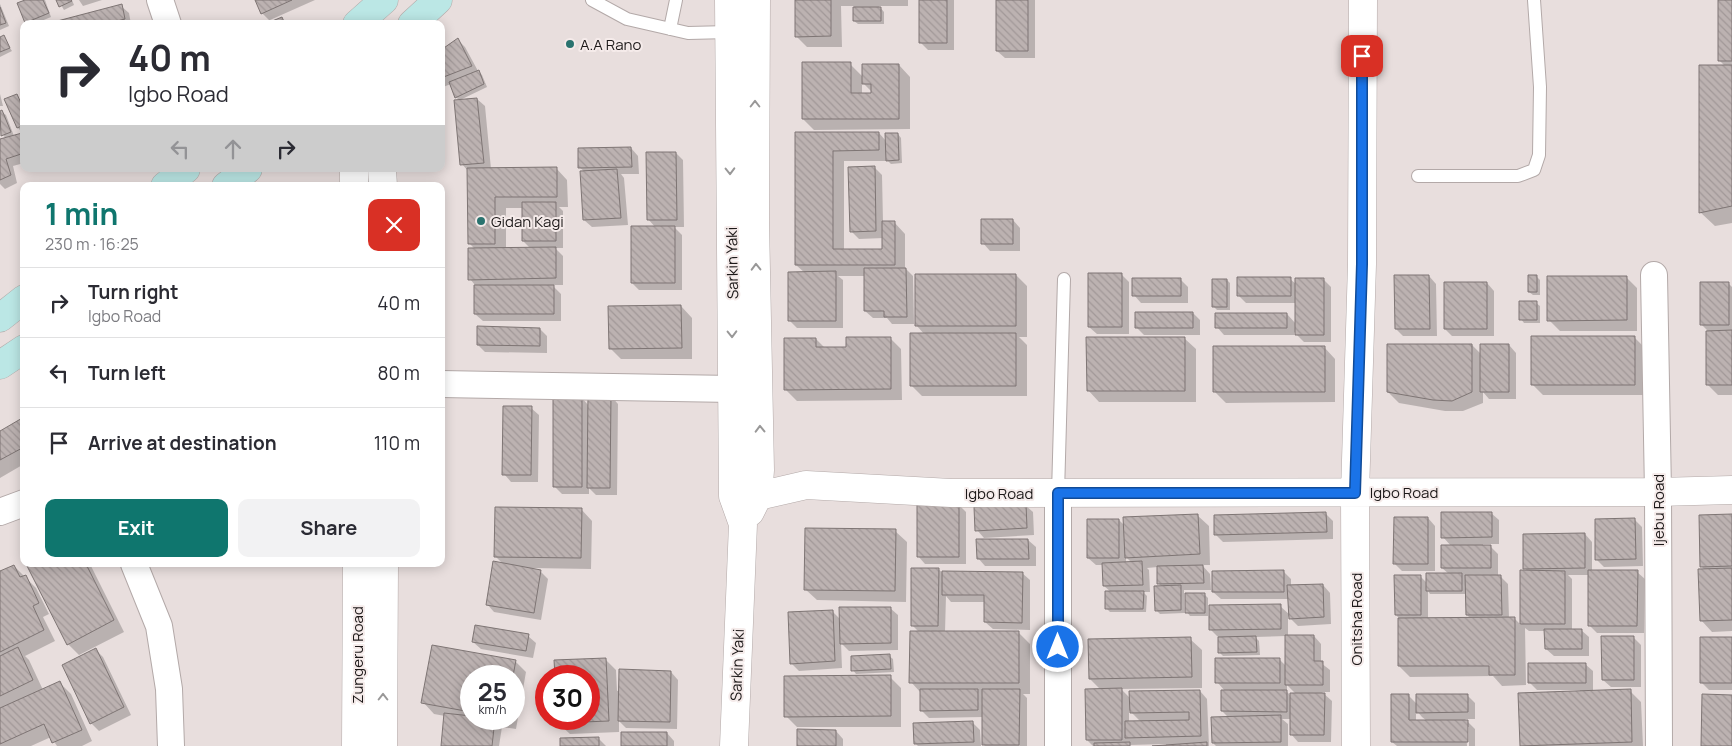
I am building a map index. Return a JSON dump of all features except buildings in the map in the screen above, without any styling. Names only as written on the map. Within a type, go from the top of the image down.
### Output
[{"type":"main road","points":[[362,20],[384,0]]},
{"type":"main road","points":[[416,20],[438,0]]},
{"type":"main road","points":[[170,182],[182,172]]},
{"type":"main road","points":[[231,182],[244,172]]},
{"type":"main road","points":[[0,318],[20,302]]},
{"type":"main road","points":[[0,366],[20,352]]},
{"type":"street","points":[[160,0],[167,20]]},
{"type":"street","name":"Sarkin Yaki","points":[[729,0],[733,389],[746,483],[734,746]]},
{"type":"street","points":[[746,483],[755,222],[756,0]]},
{"type":"street","name":"Onitsha Road","points":[[1356,746],[1355,493],[1362,264],[1362,0]]},
{"type":"street","name":"Ijebu Road","points":[[1654,275],[1658,492],[1659,746]]},
{"type":"street","points":[[445,384],[733,389]]},
{"type":"street","name":"Igbo Road","points":[[746,483],[951,493],[1658,492],[1732,490]]},
{"type":"street","points":[[1058,493],[1058,746]]},
{"type":"street","points":[[0,512],[20,504]]},
{"type":"street","points":[[135,567],[159,626],[169,689],[171,746]]},
{"type":"street","name":"Zungeru Road","points":[[356,746],[357,567]]},
{"type":"street","points":[[383,746],[384,567]]},
{"type":"lane","points":[[592,0],[627,19],[688,32],[729,32]]},
{"type":"lane","points":[[670,29],[676,0]]},
{"type":"lane","points":[[1418,176],[1518,176],[1534,170],[1539,154],[1540,87],[1534,0]]},
{"type":"lane","points":[[1058,493],[1064,280]]},
{"type":"place","name":"A.A Rano","points":[[570,44]]},
{"type":"place","name":"Gidan Kagi","points":[[481,221]]},
{"type":"route","points":[[1058,647],[1058,493],[1355,493],[1362,264],[1362,56]]}]
